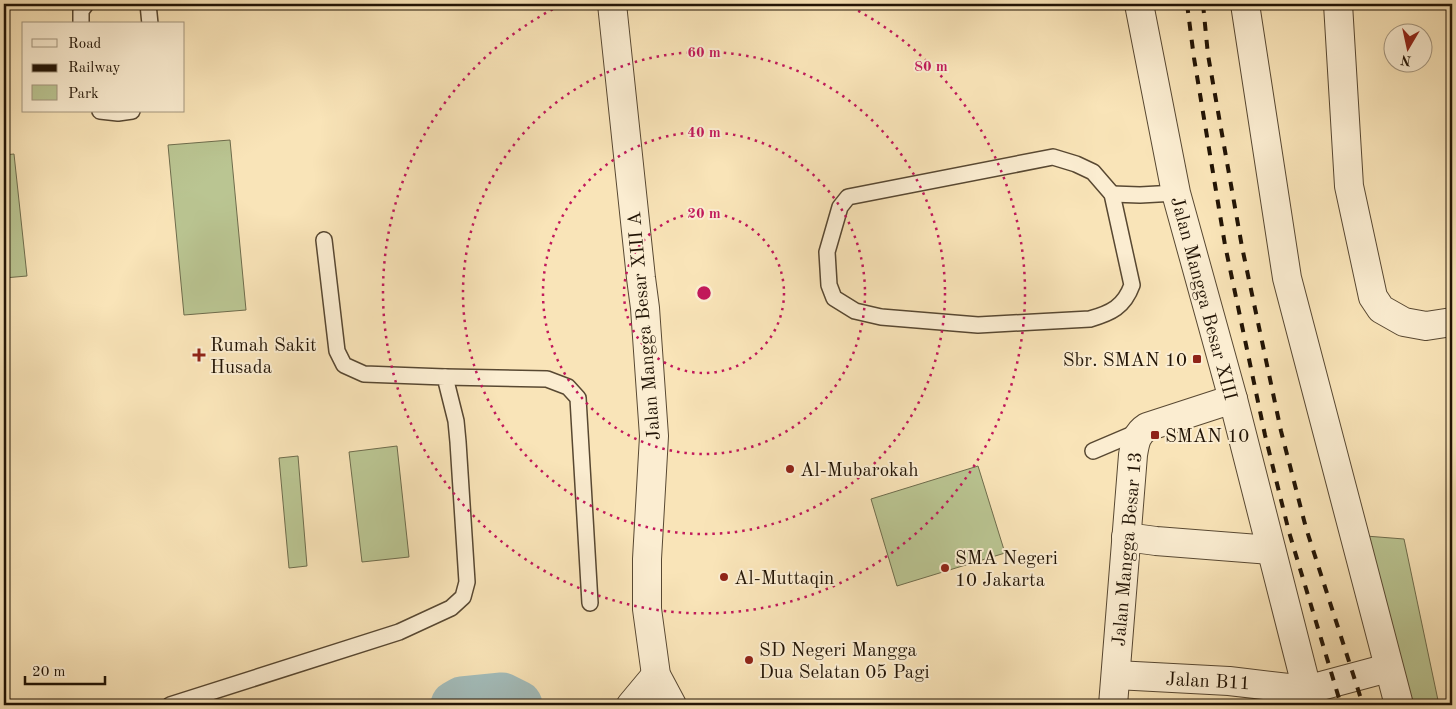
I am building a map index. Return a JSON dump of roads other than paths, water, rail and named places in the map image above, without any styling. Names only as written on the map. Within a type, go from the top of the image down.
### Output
[{"type":"street","name":"Jalan Mangga Besar XIII A","points":[[612,4],[645,308],[653,426],[647,609],[656,675],[672,705]]},
{"type":"street","name":"Jalan Mangga Besar XIII","points":[[1139,4],[1176,194],[1233,399],[1308,697]]},
{"type":"street","points":[[1245,4],[1287,278],[1398,705]]},
{"type":"street","points":[[1338,4],[1349,186],[1373,297],[1381,309],[1404,322],[1426,326],[1452,322]]},
{"type":"street","name":"Jalan Mangga Besar 13","points":[[1113,705],[1133,455],[1136,439],[1141,431],[1147,427],[1233,399]]},
{"type":"street","points":[[1126,537],[1271,550]]},
{"type":"street","name":"Jalan B11","points":[[1116,675],[1229,681],[1308,697],[1388,668]]},
{"type":"street","points":[[631,705],[656,675]]},
{"type":"lane","points":[[81,22],[81,11],[86,4]]},
{"type":"lane","points":[[148,4],[150,22]]},
{"type":"lane","points":[[109,112],[125,112]]},
{"type":"lane","points":[[1112,194],[1132,286],[1127,298],[1120,306],[1103,316],[1090,319],[978,326],[881,317],[855,311],[834,298],[829,285],[827,252],[840,207],[848,197],[1053,156],[1094,172],[1112,194],[1176,194]]},
{"type":"lane","points":[[324,240],[337,351],[344,365],[364,374],[547,378],[568,387],[578,398],[590,603]]},
{"type":"lane","points":[[170,705],[399,632],[451,608],[463,597],[467,582],[458,442],[456,421],[445,377]]},
{"type":"lane","points":[[1093,451],[1141,431]]},
{"type":"waterway","points":[[455,705],[462,701],[502,697],[518,705]]},
{"type":"railway","points":[[1187,4],[1225,245],[1265,435],[1289,532],[1341,705]]},
{"type":"railway","points":[[1203,4],[1208,55],[1242,247],[1281,431],[1306,528],[1363,705]]},
{"type":"place","name":"Rumah Sakit Husada","points":[[199,355]]},
{"type":"place","name":"Sbr. SMAN 10","points":[[1197,359]]},
{"type":"place","name":"SMAN 10","points":[[1155,435]]},
{"type":"place","name":"Al-Mubarokah","points":[[790,469]]},
{"type":"place","name":"SMA Negeri 10 Jakarta","points":[[945,568]]},
{"type":"place","name":"Al-Muttaqin","points":[[724,577]]},
{"type":"place","name":"SD Negeri Mangga Dua Selatan 05 Pagi","points":[[749,660]]}]
